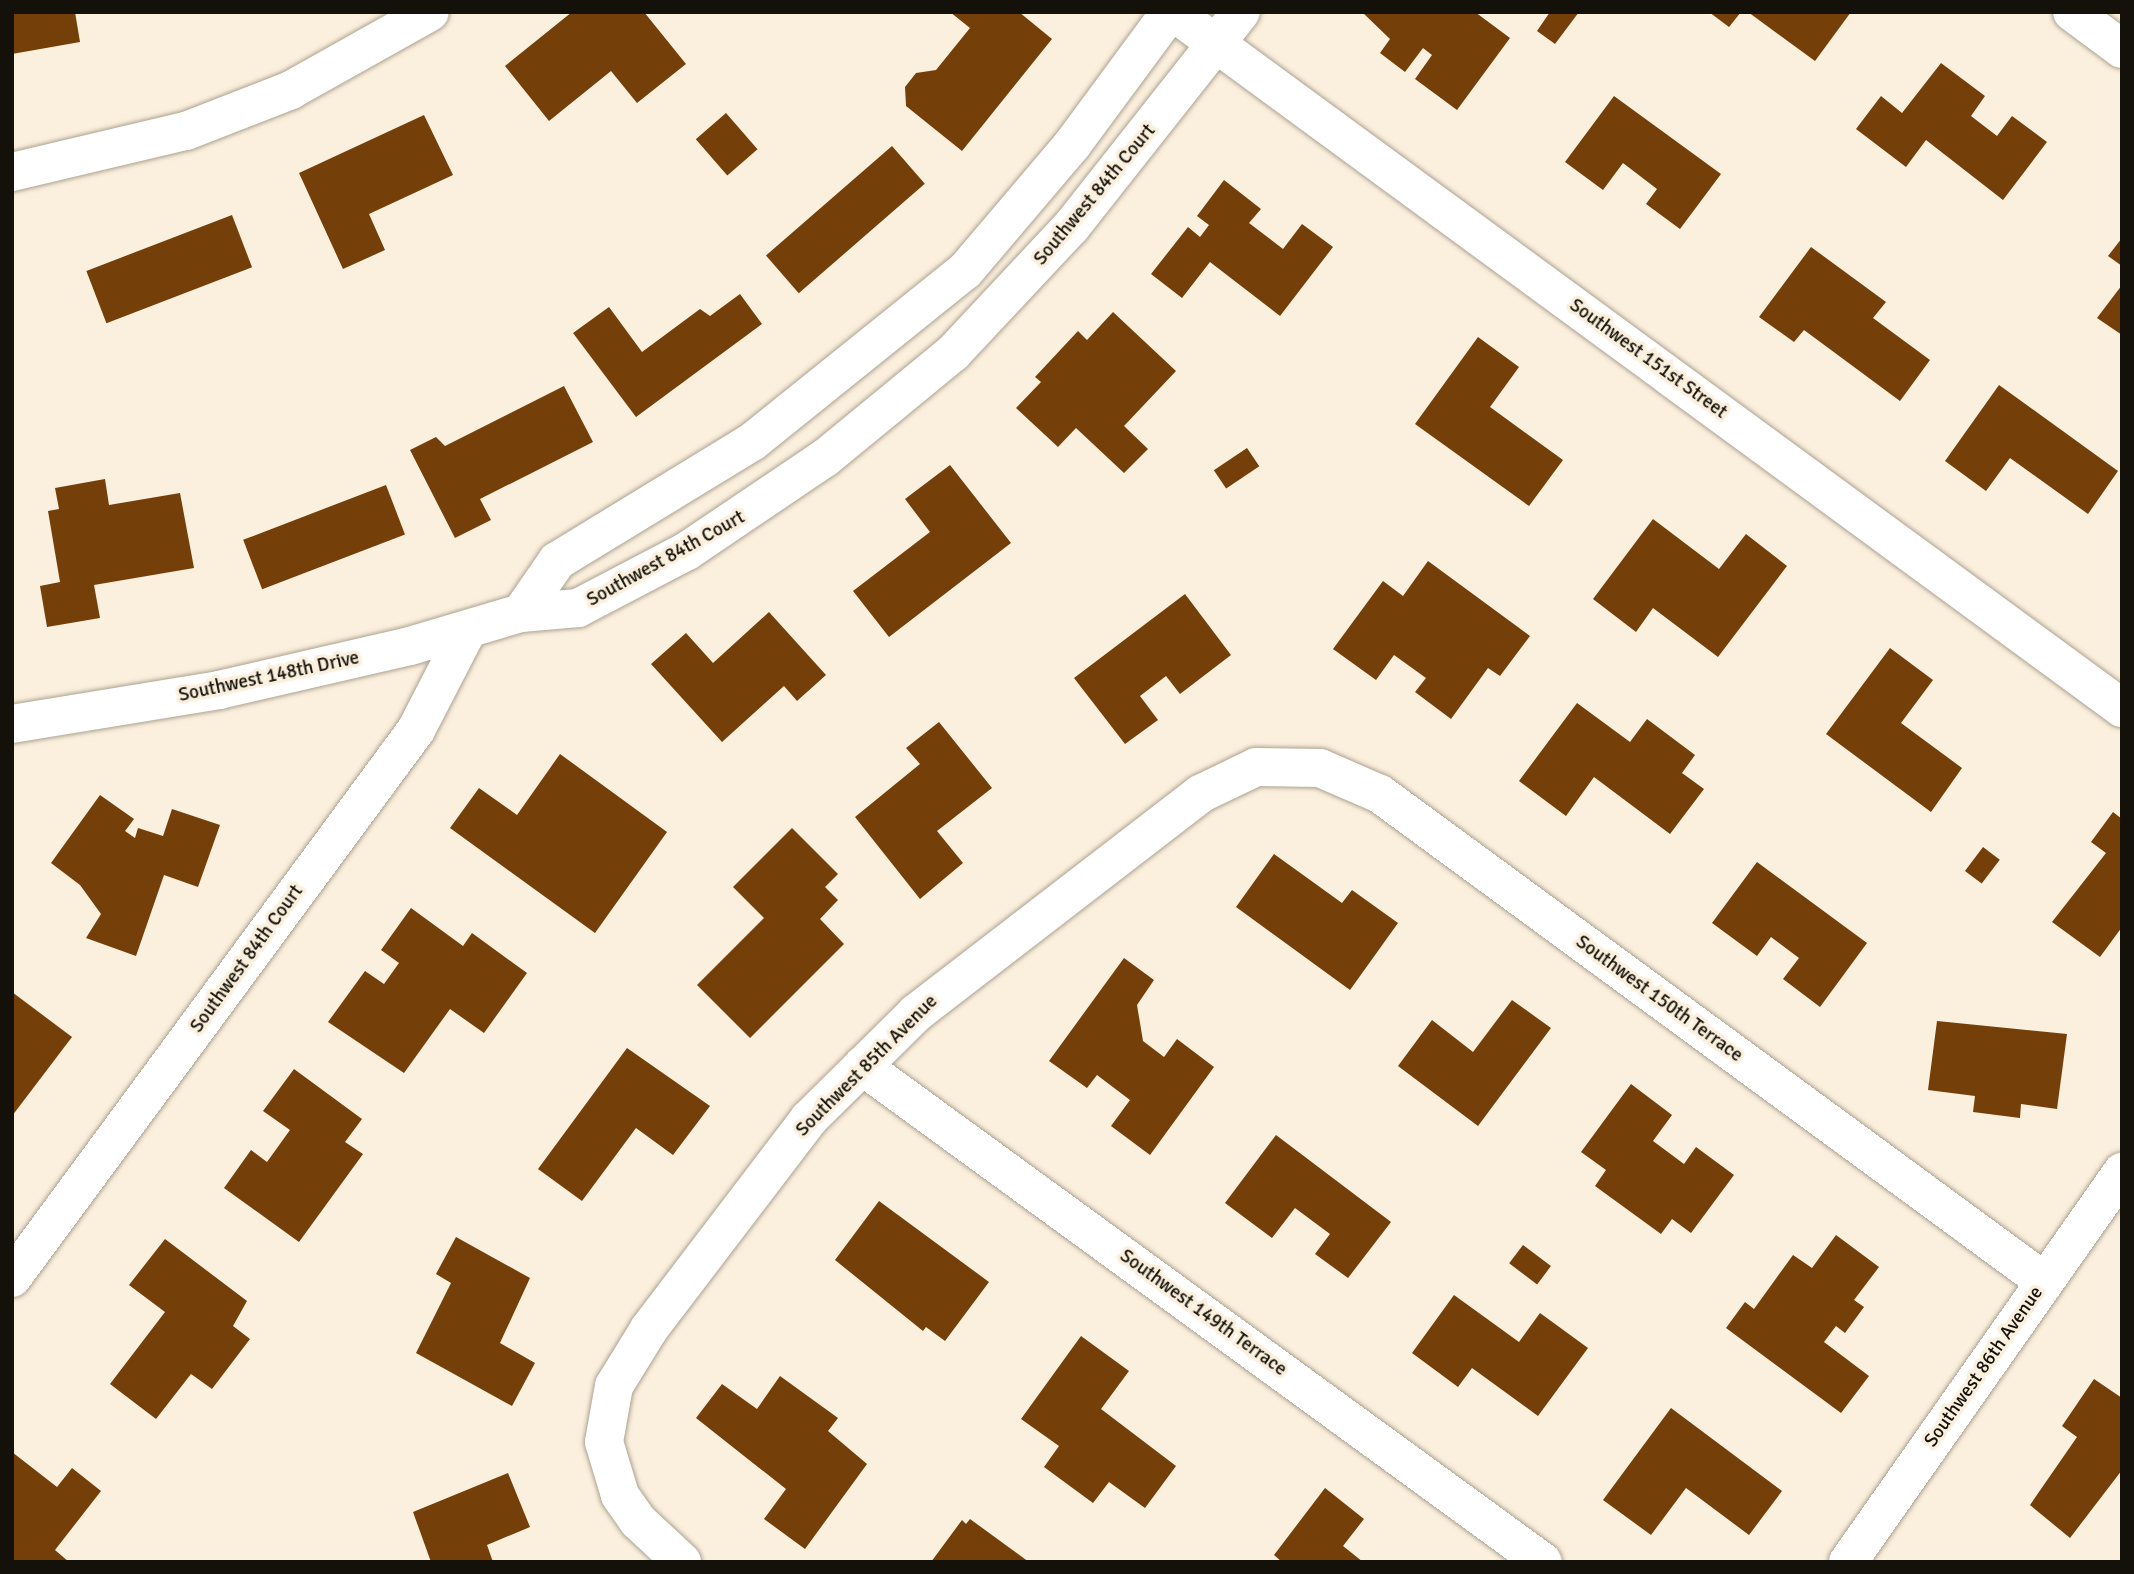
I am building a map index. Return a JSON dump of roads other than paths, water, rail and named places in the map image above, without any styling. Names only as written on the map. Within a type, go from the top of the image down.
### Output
[{"type":"street","points":[[12,172],[186,131],[290,90],[430,12]]},
{"type":"street","points":[[521,612],[557,561],[752,442],[965,271],[1072,145],[1171,12]]},
{"type":"street","name":"Southwest 151st Street","points":[[1171,12],[1219,43],[2122,708]]},
{"type":"street","name":"Southwest 84th Court","points":[[521,612],[578,608],[687,551],[758,506],[893,405],[953,353],[1071,227],[1241,12]]},
{"type":"street","points":[[2087,17],[2122,49]]},
{"type":"street","name":"Southwest 148th Drive","points":[[12,724],[219,690],[467,631],[521,612]]},
{"type":"street","name":"Southwest 84th Court","points":[[12,1278],[416,730],[467,631]]},
{"type":"street","name":"Southwest 85th Avenue","points":[[681,1562],[638,1521],[608,1468],[605,1414],[628,1359],[775,1161],[862,1066],[954,982],[1200,794],[1256,767]]},
{"type":"street","name":"Southwest 150th Terrace","points":[[1256,767],[1320,768],[1380,794],[2045,1281]]},
{"type":"street","name":"Southwest 149th Terrace","points":[[862,1066],[1543,1562]]},
{"type":"street","name":"Southwest 86th Avenue","points":[[1848,1562],[2122,1172]]}]
